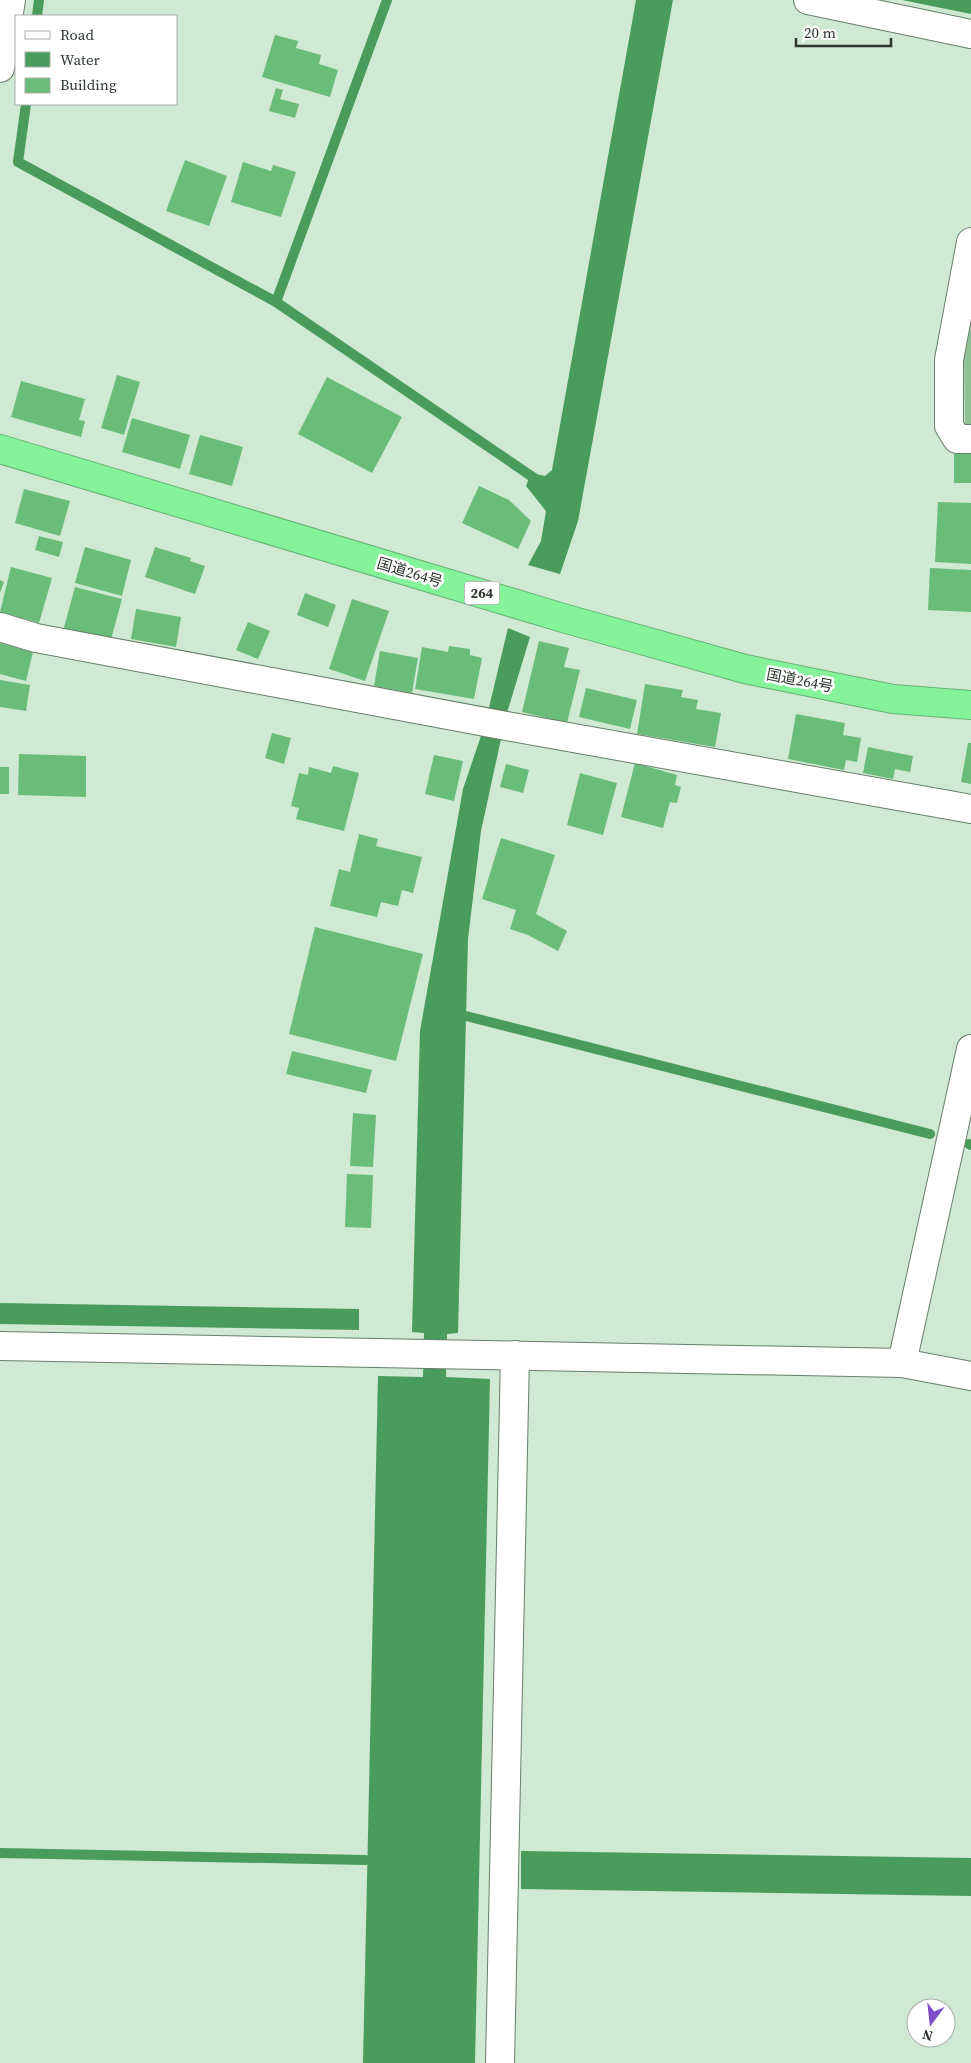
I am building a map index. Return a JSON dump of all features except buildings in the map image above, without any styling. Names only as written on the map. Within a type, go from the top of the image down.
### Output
[{"type":"highway","name":"国道264号","points":[[0,449],[563,618],[745,669],[893,699],[971,705]]},
{"type":"street","points":[[0,68],[11,0]]},
{"type":"street","points":[[808,0],[971,34]]},
{"type":"street","points":[[971,242],[949,360],[949,426],[957,440],[971,439]]},
{"type":"street","points":[[0,627],[36,638],[512,727],[971,809]]},
{"type":"street","points":[[902,1363],[971,1049]]},
{"type":"street","points":[[0,1346],[902,1363],[971,1376]]},
{"type":"street","points":[[500,2063],[515,1355]]},
{"type":"shaded area","points":[[971,315],[971,425],[965,426],[964,349]]},
{"type":"water","points":[[636,0],[673,0],[578,521],[560,574],[528,565],[541,541],[546,511],[526,486],[531,473],[545,476],[552,470]]},
{"type":"water","points":[[902,0],[971,0],[971,14]]},
{"type":"water","points":[[508,628],[530,637],[506,716],[481,831],[468,939],[458,1333],[447,1334],[446,1377],[490,1379],[475,2063],[363,2063],[378,1376],[423,1377],[424,1333],[412,1332],[420,1031],[463,789],[485,724]]},
{"type":"water","points":[[0,1303],[359,1309],[359,1330],[0,1324]]},
{"type":"water","points":[[521,1851],[971,1858],[971,1896],[521,1889]]},
{"type":"waterway","points":[[37,15],[39,0]]},
{"type":"waterway","points":[[276,302],[387,0]]},
{"type":"waterway","points":[[26,105],[18,162],[276,302],[540,482]]},
{"type":"waterway","points":[[466,1016],[930,1134]]},
{"type":"waterway","points":[[0,1853],[366,1860]]}]
